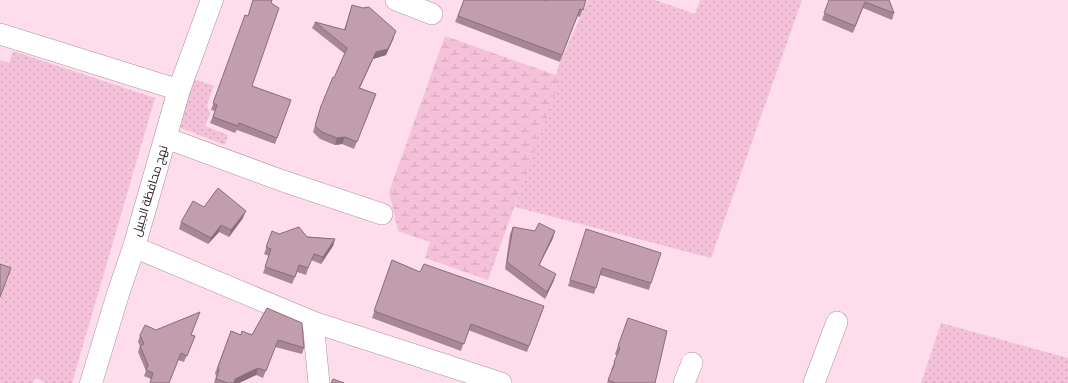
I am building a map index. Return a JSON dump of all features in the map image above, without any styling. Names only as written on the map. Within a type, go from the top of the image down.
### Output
[{"type":"street","name":"نهج محافظة الجبيل","points":[[91,383],[134,246],[179,90],[212,0]]},
{"type":"street","points":[[396,0],[432,14]]},
{"type":"street","points":[[0,34],[179,90]]},
{"type":"street","points":[[166,138],[283,181],[382,214]]},
{"type":"street","points":[[134,246],[313,322],[501,383]]},
{"type":"street","points":[[313,322],[319,383]]},
{"type":"street","points":[[814,383],[837,322]]},
{"type":"street","points":[[684,383],[692,363]]},
{"type":"green space","points":[[588,0],[655,0],[695,14],[700,0],[802,0],[711,258],[515,207],[560,62]]},
{"type":"green space","points":[[445,36],[561,77],[488,280],[425,258],[430,242],[398,231],[389,192]]},
{"type":"green space","points":[[13,51],[155,98],[72,383],[46,383],[35,378],[33,383],[0,383],[0,60],[9,63]]},
{"type":"green space","points":[[194,79],[214,86],[207,105],[210,114],[205,126],[228,135],[225,145],[176,126]]},
{"type":"green space","points":[[941,323],[1068,358],[1068,383],[921,383]]},
{"type":"building","points":[[253,0],[272,0],[271,3],[279,8],[252,86],[291,100],[277,138],[239,123],[238,126],[213,117],[217,105],[213,103],[245,15],[248,16]]},
{"type":"building","points":[[464,0],[586,0],[583,10],[580,9],[562,55],[458,16]]},
{"type":"building","points":[[829,0],[889,0],[894,13],[865,2],[855,26],[824,13]]},
{"type":"building","points":[[352,5],[363,8],[369,7],[396,31],[388,49],[376,52],[359,88],[376,94],[357,142],[345,137],[337,138],[322,132],[315,126],[321,106],[347,48],[315,22],[345,30]]},
{"type":"building","points":[[218,188],[246,211],[231,230],[221,225],[211,238],[181,222],[193,201],[204,207]]},
{"type":"building","points":[[539,223],[555,231],[539,265],[556,274],[547,292],[507,262],[513,227],[535,231]]},
{"type":"building","points":[[299,227],[307,237],[335,239],[323,257],[314,254],[308,268],[299,265],[295,277],[265,267],[271,249],[266,247],[272,231],[279,234]]},
{"type":"building","points":[[586,229],[661,253],[651,283],[602,268],[596,288],[570,280]]},
{"type":"building","points":[[392,260],[420,272],[424,264],[544,306],[529,346],[471,324],[464,344],[374,311]]},
{"type":"building","points":[[0,264],[11,268],[0,297]]},
{"type":"building","points":[[267,308],[302,323],[304,348],[278,340],[266,371],[258,368],[235,379],[234,383],[228,383],[216,379],[219,370],[218,367],[231,331],[241,335],[242,331],[252,335]]},
{"type":"building","points":[[200,312],[191,335],[195,336],[187,356],[181,353],[169,383],[150,383],[153,373],[146,370],[148,365],[140,346],[144,344],[140,335],[145,325],[156,330]]},
{"type":"building","points":[[628,318],[667,331],[655,383],[615,383],[608,380],[620,348],[618,346]]},
{"type":"building","points":[[333,379],[344,383],[331,383]]}]
